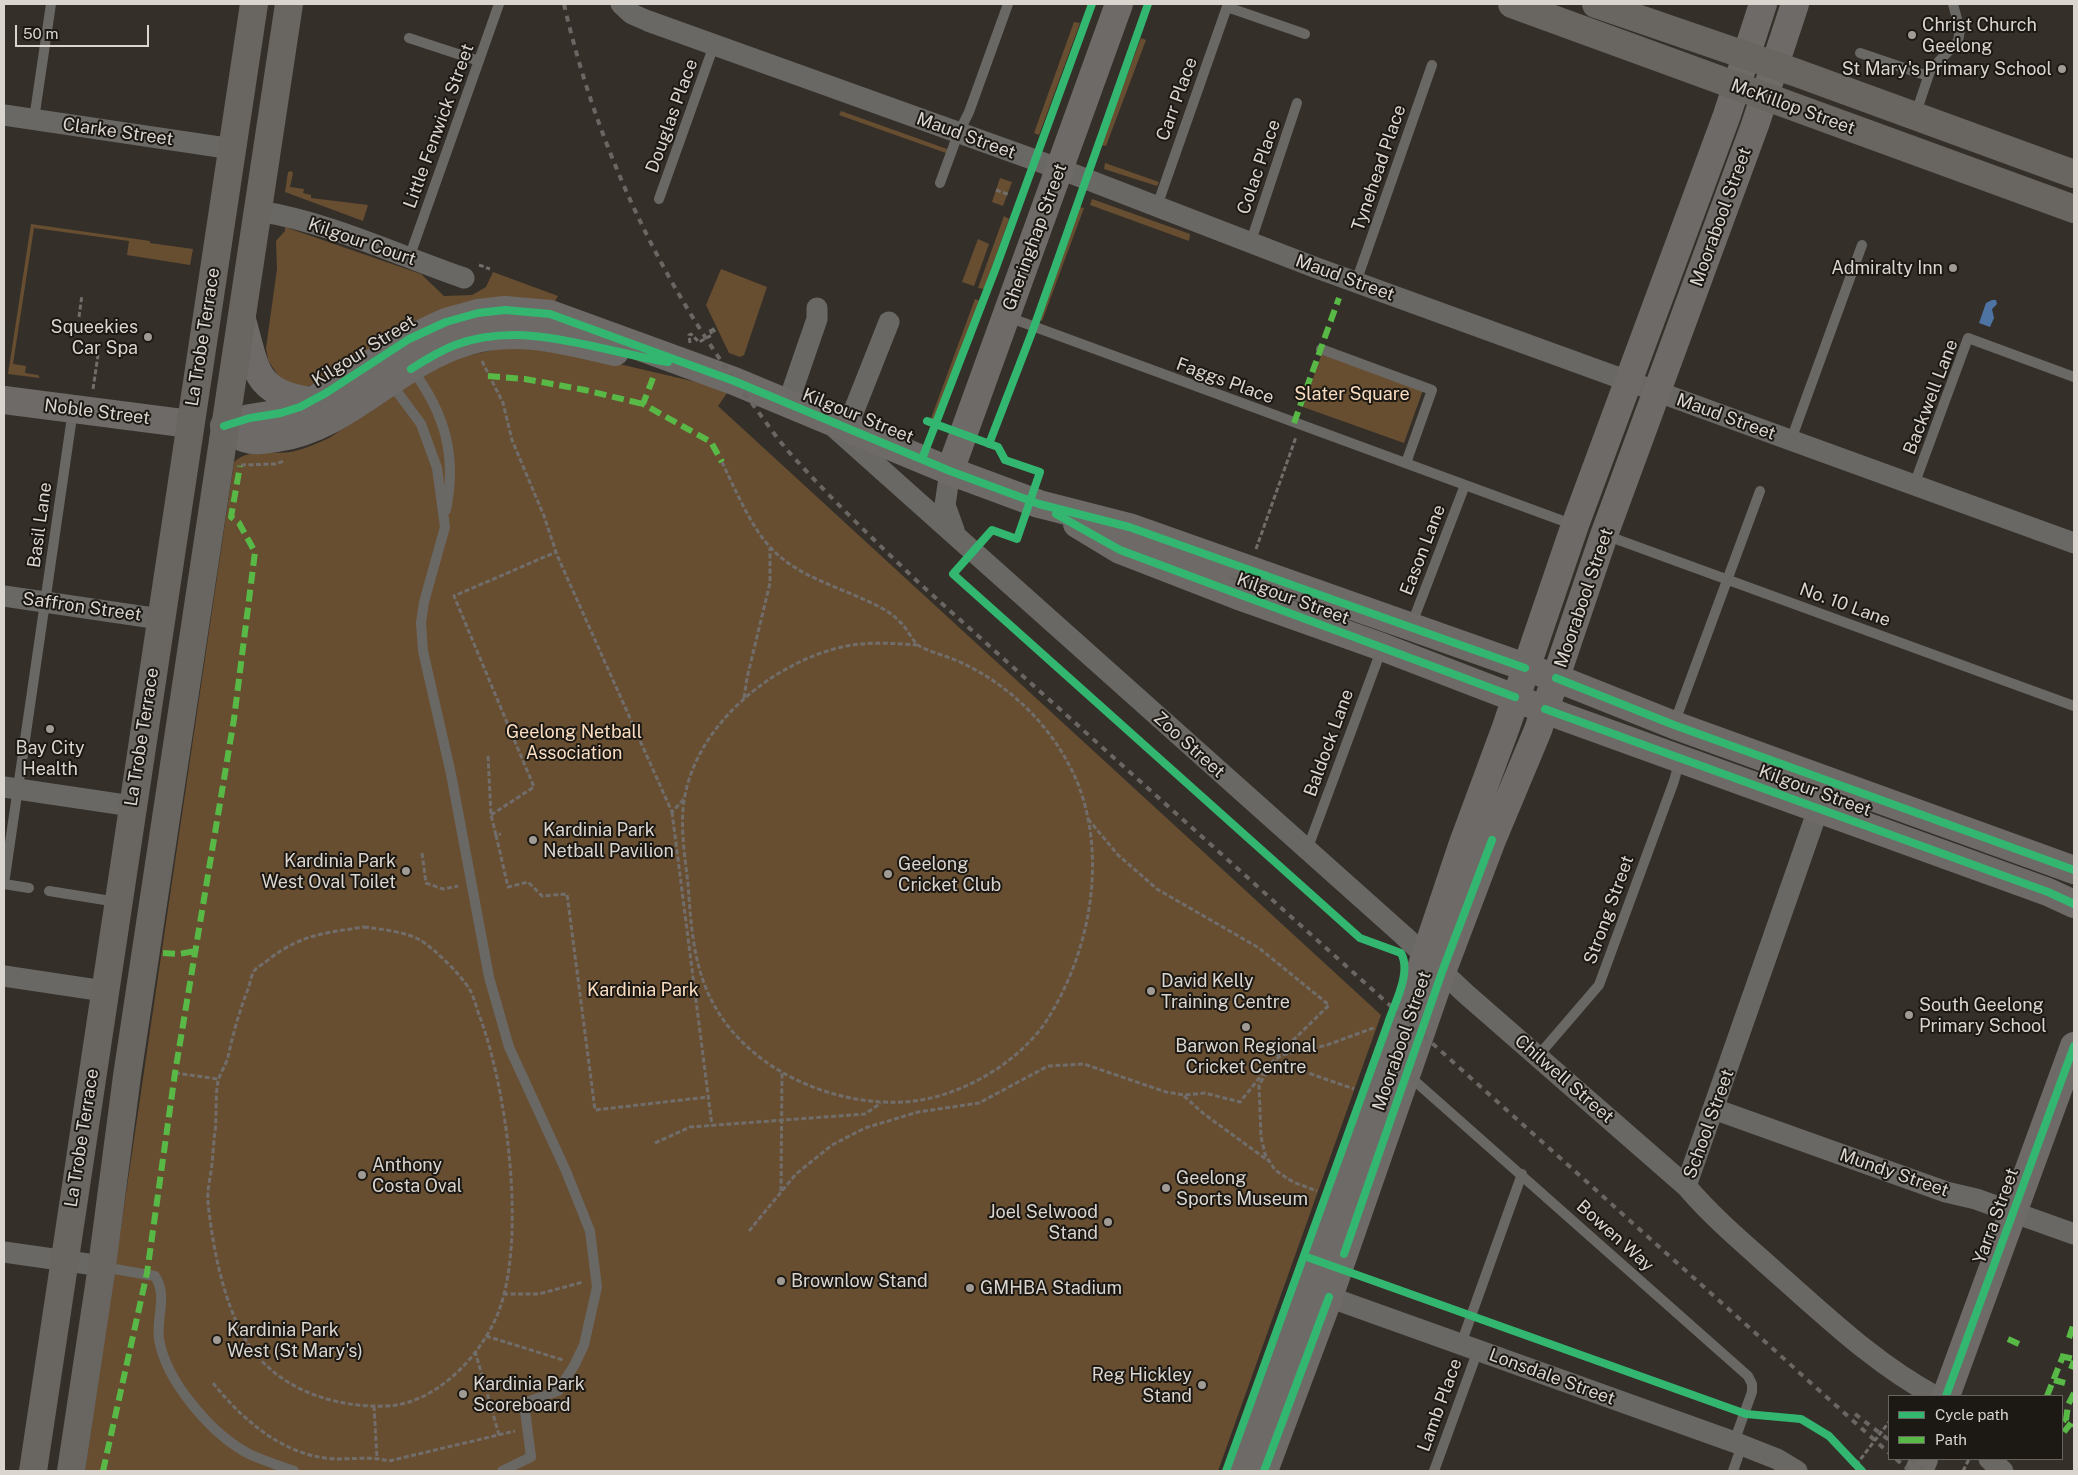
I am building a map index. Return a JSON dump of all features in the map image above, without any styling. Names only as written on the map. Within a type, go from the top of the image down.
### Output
[{"type":"highway","name":"La Trobe Terrace","points":[[33,1471],[254,4]]},
{"type":"highway","name":"La Trobe Terrace","points":[[71,1471],[224,426],[242,320],[289,4]]},
{"type":"highway","name":"McKillop Street","points":[[1512,4],[2074,209]]},
{"type":"highway","name":"McKillop Street","points":[[1596,4],[1774,65],[2074,174]]},
{"type":"highway","points":[[190,424],[224,426]]},
{"type":"street","name":"Maud Street","points":[[621,4],[640,18],[958,134],[1060,169],[1356,282],[2074,543]]},
{"type":"street","name":"Gheringhap Street","points":[[950,471],[1120,4]]},
{"type":"street","name":"Moorabool Street","points":[[1264,1471],[1317,1292],[1433,964],[1515,697],[1627,381],[1724,122],[1744,56],[1763,4]]},
{"type":"street","name":"Moorabool Street","points":[[1238,1471],[1374,1162],[1407,1074],[1433,964],[1545,709],[1604,535],[1658,392],[1796,4]]},
{"type":"street","name":"Clarke Street","points":[[4,115],[233,149]]},
{"type":"street","name":"Kilgour Court","points":[[258,211],[281,215],[464,278]]},
{"type":"street","points":[[788,403],[821,313]]},
{"type":"street","points":[[242,320],[262,380],[282,395],[311,401]]},
{"type":"street","points":[[836,423],[888,322]]},
{"type":"street","name":"Kilgour Street","points":[[224,426],[250,418],[281,413],[394,364],[490,336],[515,334],[691,355],[788,403],[950,471],[1039,504],[1129,527],[1246,570],[1556,678],[1674,725],[2074,870]]},
{"type":"street","name":"Kilgour Street","points":[[224,426],[245,439],[251,440],[297,434],[347,412],[394,364]]},
{"type":"street","name":"Noble Street","points":[[4,400],[190,424]]},
{"type":"street","name":"Zoo Street","points":[[836,423],[955,533],[978,558],[1433,964]]},
{"type":"street","name":"Zoo Street","points":[[950,471],[945,505],[955,533]]},
{"type":"street","name":"Kilgour Street","points":[[1039,504],[1120,550],[1545,709],[2048,892],[2074,904]]},
{"type":"street","points":[[1236,594],[1246,570]]},
{"type":"street","name":"Saffron Street","points":[[4,596],[160,619]]},
{"type":"street","points":[[1382,647],[1402,625]]},
{"type":"street","name":"School Street","points":[[1828,781],[1686,1186],[1705,1209],[1867,1350],[1901,1377],[1933,1395]]},
{"type":"street","points":[[11,788],[132,806]]},
{"type":"street","name":"Chilwell Street","points":[[1433,964],[1686,1186]]},
{"type":"street","points":[[4,976],[104,990]]},
{"type":"street","name":"Yarra Street","points":[[1946,1395],[2074,1046]]},
{"type":"street","name":"Mundy Street","points":[[1714,1109],[1946,1192],[1976,1199],[2074,1234]]},
{"type":"street","points":[[4,1252],[102,1266]]},
{"type":"street","name":"Lonsdale Street","points":[[1317,1292],[1738,1443],[1777,1459],[1798,1471]]},
{"type":"street","points":[[1977,1460],[2003,1471]]},
{"type":"lane","points":[[34,119],[51,4]]},
{"type":"lane","name":"Little Fenwick Street","points":[[409,258],[499,4]]},
{"type":"lane","points":[[940,183],[958,134],[969,112],[1008,4]]},
{"type":"lane","points":[[1915,117],[1928,76],[1941,58],[1958,41],[1960,30],[1954,4]]},
{"type":"lane","points":[[1228,5],[1304,34]]},
{"type":"lane","name":"Carr Place","points":[[1156,206],[1228,5]]},
{"type":"lane","points":[[409,38],[479,62]]},
{"type":"lane","name":"Douglas Place","points":[[659,199],[714,45]]},
{"type":"lane","points":[[1860,53],[1928,76]]},
{"type":"lane","name":"Tynehead Place","points":[[1356,282],[1432,65]]},
{"type":"lane","name":"Colac Place","points":[[1251,242],[1297,103]]},
{"type":"lane","points":[[1791,440],[1862,245]]},
{"type":"lane","name":"Faggs Place","points":[[1006,317],[1575,525]]},
{"type":"lane","name":"Backwell Lane","points":[[1914,485],[1968,338],[2074,377]]},
{"type":"lane","points":[[1321,349],[1432,390],[1406,463]]},
{"type":"lane","points":[[394,364],[438,411],[448,444],[451,478],[444,532],[424,602],[422,636],[425,662],[451,774],[489,977],[506,1039],[566,1171],[590,1231],[597,1287],[584,1345],[575,1364],[558,1391],[524,1403],[531,1456],[502,1471]]},
{"type":"lane","points":[[394,364],[415,414],[427,436],[437,468],[445,516]]},
{"type":"lane","name":"Basil Lane","points":[[4,884],[11,788],[45,602],[73,410]]},
{"type":"lane","name":"Eason Lane","points":[[1402,625],[1466,485]]},
{"type":"lane","points":[[1674,725],[1760,490]]},
{"type":"lane","name":"No. 10 Lane","points":[[1604,535],[2074,706]]},
{"type":"lane","name":"Baldock Lane","points":[[1307,851],[1382,647]]},
{"type":"lane","name":"Strong Street","points":[[1538,1056],[1599,986],[1674,781],[1680,758]]},
{"type":"lane","points":[[4,884],[29,888]]},
{"type":"lane","points":[[49,891],[118,902]]},
{"type":"lane","name":"Bowen Way","points":[[1407,1074],[1748,1376],[1752,1384],[1752,1392],[1732,1471]]},
{"type":"lane","name":"Lamb Place","points":[[1434,1471],[1469,1347],[1522,1174]]},
{"type":"lane","points":[[102,1266],[155,1276],[162,1290],[159,1338],[174,1379],[205,1421],[250,1454],[294,1471]]},
{"type":"path","points":[[996,190],[1010,195]]},
{"type":"path","points":[[79,317],[82,295]]},
{"type":"path","points":[[691,355],[689,335],[691,334],[699,342],[712,335],[710,329],[712,328],[715,332]]},
{"type":"path","points":[[93,389],[93,377],[98,355]]},
{"type":"path","points":[[1246,570],[1300,425]]},
{"type":"path","points":[[722,462],[770,547],[792,565],[818,580],[866,600],[899,620],[916,646]]},
{"type":"path","points":[[524,468],[544,516],[556,552],[672,812],[712,1126]]},
{"type":"path","points":[[744,698],[770,583],[770,547]]},
{"type":"path","points":[[491,815],[534,787],[454,596],[556,552]]},
{"type":"path","points":[[881,643],[916,646],[960,662],[982,674],[1040,721],[1058,744],[1080,790],[1087,817],[1091,846],[1091,871],[1084,933],[1075,966],[1062,997],[1040,1030],[1019,1052],[994,1072],[937,1097],[909,1102],[882,1103],[821,1091],[782,1072],[742,1041],[714,1004],[702,976],[691,930],[683,822],[684,799],[692,773],[705,747],[720,724],[744,698],[755,688],[781,671],[836,648],[881,643]]},
{"type":"path","points":[[488,756],[491,815],[508,887],[528,882],[542,896],[567,894],[595,1110],[708,1097]]},
{"type":"path","points":[[672,812],[684,799]]},
{"type":"path","points":[[749,1231],[796,1174],[832,1145],[865,1128],[918,1112],[979,1103],[1048,1066],[1084,1064],[1166,1092],[1184,1095],[1205,1093],[1240,1102],[1273,1061],[1328,1005],[1259,948],[1157,889],[1118,855],[1087,817]]},
{"type":"path","points":[[496,835],[501,834]]},
{"type":"path","points":[[422,854],[426,883],[430,886],[443,889],[472,883]]},
{"type":"path","points":[[364,927],[385,929],[419,939],[444,961],[470,990],[491,1050],[504,1112],[510,1161],[510,1260],[503,1294],[501,1306],[486,1336],[457,1374],[422,1398],[391,1406],[352,1406],[314,1397],[271,1370],[245,1338],[230,1302],[211,1229],[208,1202],[218,1079],[225,1067],[239,1010],[254,971],[287,946],[312,935],[364,927]]},
{"type":"path","points":[[1318,1192],[1293,1182],[1275,1170],[1265,1154],[1261,1137],[1259,1085],[1273,1061],[1282,1055],[1327,1045],[1376,1027]]},
{"type":"path","points":[[1273,1061],[1354,1089]]},
{"type":"path","points":[[780,1192],[782,1072]]},
{"type":"path","points":[[175,1073],[218,1079]]},
{"type":"path","points":[[1184,1095],[1204,1114],[1271,1164]]},
{"type":"path","points":[[655,1143],[690,1127],[865,1114],[882,1103]]},
{"type":"path","points":[[503,1294],[539,1294],[596,1279]]},
{"type":"path","points":[[224,1302],[230,1302]]},
{"type":"path","points":[[486,1336],[575,1364]]},
{"type":"path","points":[[475,1351],[499,1435]]},
{"type":"path","points":[[213,1383],[229,1403],[245,1418],[267,1434],[294,1449],[325,1458],[377,1458],[389,1461],[528,1428]]},
{"type":"path","points":[[374,1406],[377,1458]]},
{"type":"path","points":[[1856,1465],[1888,1423]]},
{"type":"path","points":[[1849,1458],[1862,1471]]},
{"type":"path","points":[[1962,1471],[1977,1460]]},
{"type":"green space","points":[[1074,22],[1080,23],[1039,135],[1034,133]]},
{"type":"green space","points":[[1141,38],[1146,40],[1106,146],[1101,145]]},
{"type":"green space","points":[[841,111],[947,149],[946,153],[839,115]]},
{"type":"green space","points":[[1105,163],[1159,182],[1157,186],[1104,169]]},
{"type":"green space","points":[[291,171],[293,173],[290,187],[304,189],[303,193],[311,195],[311,198],[368,205],[363,221],[285,192],[288,172]]},
{"type":"green space","points":[[1000,178],[1012,182],[1003,206],[992,202]]},
{"type":"green space","points":[[1092,199],[1190,234],[1189,241],[1090,205]]},
{"type":"green space","points":[[1079,207],[1084,208],[1042,321],[1040,320]]},
{"type":"green space","points":[[1004,216],[1009,219],[984,289],[978,288]]},
{"type":"green space","points":[[31,224],[193,249],[190,265],[127,255],[129,241],[34,228],[13,364],[26,366],[25,373],[38,375],[40,378],[8,374]]},
{"type":"green space","points":[[285,227],[421,274],[444,296],[472,295],[486,287],[493,272],[558,296],[554,303],[445,310],[414,321],[335,374],[305,387],[274,378],[277,374],[268,360],[266,348],[277,269],[276,241],[285,231]]},
{"type":"green space","points":[[978,239],[989,244],[974,286],[962,282]]},
{"type":"green space","points":[[721,269],[767,287],[744,355],[740,357],[729,353],[706,305]]},
{"type":"green space","points":[[975,299],[980,301],[934,422],[930,421]]},
{"type":"green space","name":"Kardinia Park","points":[[511,346],[602,360],[709,385],[727,393],[718,406],[1381,1015],[1218,1471],[85,1471],[234,462],[240,457],[255,453],[288,452],[317,444],[448,360]]},
{"type":"green space","name":"Slater Square","points":[[1322,353],[1423,390],[1404,443],[1303,407]]},
{"type":"water","points":[[1996,300],[1997,304],[1992,309],[1994,318],[1990,327],[1979,323],[1986,303]]},
{"type":"railway","points":[[564,4],[578,58],[595,111],[637,215],[691,314],[721,361],[788,451],[852,518],[918,582],[1888,1452]]},
{"type":"railway","points":[[1855,1414],[1888,1439]]},
{"type":"railway","points":[[1897,1460],[1910,1471]]},
{"type":"railway","points":[[1912,1460],[1925,1471]]},
{"type":"marked path","points":[[1294,423],[1339,298]]},
{"type":"marked path","points":[[488,376],[525,379],[585,390],[643,404]]},
{"type":"marked path","points":[[653,378],[643,404],[711,442],[722,462]]},
{"type":"marked path","points":[[103,1471],[147,1273],[175,1073],[234,719],[255,552],[239,523],[231,517],[240,466]]},
{"type":"marked path","points":[[163,953],[179,954],[196,951]]},
{"type":"marked path","points":[[2069,1338],[2074,1323]]},
{"type":"marked path","points":[[2008,1339],[2021,1345]]},
{"type":"marked path","points":[[2060,1356],[2074,1359]]},
{"type":"marked path","points":[[2047,1395],[2063,1356]]},
{"type":"marked path","points":[[2071,1369],[2074,1361]]},
{"type":"marked path","points":[[2054,1380],[2065,1383]]},
{"type":"marked path","points":[[2074,1393],[2068,1405],[2066,1420],[2074,1425]]},
{"type":"marked path","points":[[2064,1432],[2071,1423]]},
{"type":"cycle path","points":[[922,459],[995,270],[1092,4]]},
{"type":"cycle path","points":[[989,444],[1034,327],[1148,4]]},
{"type":"cycle path","points":[[224,426],[300,407],[326,393],[409,339],[446,322],[478,313],[505,310],[550,314],[734,381],[950,471],[1039,504],[1129,527],[1525,668]]},
{"type":"cycle path","points":[[411,369],[455,345],[482,338],[508,335],[562,340],[668,362]]},
{"type":"cycle path","points":[[927,421],[998,447],[1005,460],[1040,472],[1017,539],[992,530],[953,574],[1360,938],[1401,953],[1404,961],[1403,979],[1398,998],[1226,1471]]},
{"type":"cycle path","points":[[1056,514],[1120,550],[1515,697]]},
{"type":"cycle path","points":[[1556,678],[1674,725],[2074,870]]},
{"type":"cycle path","points":[[1545,709],[2048,892],[2074,904]]},
{"type":"cycle path","points":[[1344,1254],[1442,972],[1492,840]]},
{"type":"cycle path","points":[[1946,1395],[2074,1046]]},
{"type":"cycle path","points":[[1304,1256],[1746,1414],[1801,1419],[1829,1436],[1862,1471]]},
{"type":"cycle path","points":[[1264,1471],[1329,1297]]},
{"type":"place","name":"Christ Church Geelong","points":[[1912,35]]},
{"type":"place","name":"St Mary's Primary School","points":[[2062,69]]},
{"type":"place","name":"Admiralty Inn","points":[[1953,268]]},
{"type":"place","name":"Squeekies Car Spa","points":[[148,337]]},
{"type":"place","name":"Bay City Health","points":[[50,729]]},
{"type":"place","name":"Kardinia Park Netball Pavilion","points":[[533,840]]},
{"type":"place","name":"Kardinia Park West Oval Toilet","points":[[406,871]]},
{"type":"place","name":"Geelong Cricket Club","points":[[888,874]]},
{"type":"place","name":"David Kelly Training Centre","points":[[1151,991]]},
{"type":"place","name":"South Geelong Primary School","points":[[1909,1015]]},
{"type":"place","name":"Barwon Regional Cricket Centre","points":[[1246,1027]]},
{"type":"place","name":"Anthony Costa Oval","points":[[362,1175]]},
{"type":"place","name":"Geelong Sports Museum","points":[[1166,1188]]},
{"type":"place","name":"Joel Selwood Stand","points":[[1108,1222]]},
{"type":"place","name":"Brownlow Stand","points":[[781,1281]]},
{"type":"place","name":"GMHBA Stadium","points":[[970,1288]]},
{"type":"place","name":"Kardinia Park West (St Mary's)","points":[[217,1340]]},
{"type":"place","name":"Reg Hickley Stand","points":[[1202,1385]]},
{"type":"place","name":"Kardinia Park Scoreboard","points":[[463,1394]]},
{"type":"park label","name":"Geelong Netball Association","points":[[574,742]]}]
